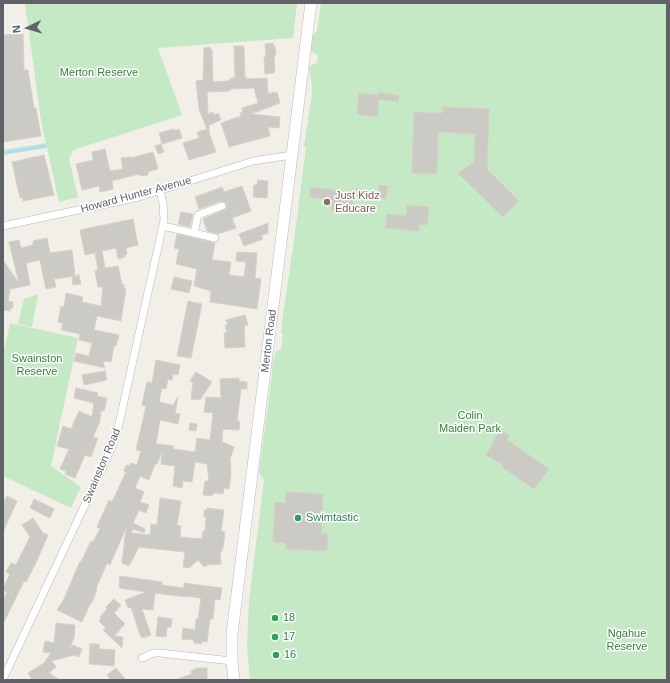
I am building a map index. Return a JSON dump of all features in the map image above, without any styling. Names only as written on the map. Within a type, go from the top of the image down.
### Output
[{"type":"main road","name":"Merton Road","points":[[234,680],[232,634],[311,3]]},
{"type":"street","name":"Howard Hunter Avenue","points":[[3,226],[104,205],[160,191],[253,160],[292,155]]},
{"type":"street","name":"Swainston Road","points":[[3,679],[113,445],[163,226],[164,212],[160,191]]},
{"type":"street","points":[[194,233],[198,215],[222,206]]},
{"type":"street","points":[[163,226],[215,238]]},
{"type":"street","points":[[142,658],[154,653],[160,653],[232,661]]},
{"type":"green space","name":"Merton Reserve","points":[[25,3],[297,3],[293,38],[158,48],[182,115],[73,150],[69,159],[78,197],[59,202],[47,148],[3,155],[3,150],[46,143],[41,121]]},
{"type":"green space","name":"Colin Maiden Park","points":[[321,3],[667,3],[667,680],[250,680],[247,646],[249,600],[264,480],[259,473],[272,365],[276,351],[281,350],[283,334],[281,333],[282,322],[306,147],[304,146],[312,95],[309,66],[317,63],[318,56],[311,51],[312,36],[317,31]]},
{"type":"green space","points":[[38,294],[32,327],[18,324],[24,299]]},
{"type":"green space","name":"Swainston Reserve","points":[[10,323],[78,338],[51,466],[81,487],[71,508],[3,476],[3,356]]},
{"type":"building","points":[[23,34],[24,70],[28,70],[34,108],[36,108],[41,136],[3,142],[3,35]]},
{"type":"building","points":[[273,43],[273,46],[275,46],[276,55],[274,55],[275,71],[274,73],[265,74],[265,44]]},
{"type":"building","points":[[234,46],[243,46],[244,48],[245,78],[267,78],[268,94],[277,92],[280,103],[251,114],[280,117],[279,128],[268,127],[270,136],[229,147],[221,123],[241,116],[240,112],[243,113],[242,108],[258,103],[254,88],[207,92],[208,114],[213,112],[214,115],[218,113],[221,120],[209,125],[209,133],[216,152],[189,160],[183,143],[199,138],[197,132],[207,129],[199,109],[196,81],[203,80],[204,48],[210,47],[212,50],[213,82],[229,81],[231,78],[235,78]]},
{"type":"building","points":[[378,92],[399,96],[398,102],[379,99],[377,117],[357,114],[359,93],[378,95]]},
{"type":"building","points":[[443,107],[489,109],[487,169],[519,201],[503,217],[458,173],[474,162],[475,134],[438,132],[437,174],[412,173],[414,112],[443,113]]},
{"type":"building","points":[[174,129],[174,131],[179,129],[182,138],[162,144],[159,133]]},
{"type":"building","points":[[161,144],[164,152],[158,154],[155,146]]},
{"type":"building","points":[[105,149],[110,171],[123,169],[121,158],[131,158],[153,152],[158,169],[148,172],[148,175],[140,176],[139,174],[112,181],[113,189],[100,192],[99,186],[82,190],[76,164],[93,160],[92,152]]},
{"type":"building","points":[[44,155],[54,195],[23,201],[22,197],[20,198],[12,162]]},
{"type":"building","points":[[258,180],[268,181],[267,198],[253,197],[254,185],[257,185]]},
{"type":"building","points":[[379,185],[388,186],[386,199],[378,198]]},
{"type":"building","points":[[242,186],[251,211],[232,218],[236,228],[218,234],[207,231],[203,219],[226,209],[227,205],[225,202],[221,201],[199,209],[195,197],[222,187],[224,192]]},
{"type":"building","points":[[311,187],[354,193],[352,213],[331,210],[332,200],[310,197]]},
{"type":"building","points":[[407,205],[429,207],[427,225],[419,224],[419,231],[385,228],[387,214],[406,216]]},
{"type":"building","points":[[181,212],[193,214],[190,227],[178,224]]},
{"type":"building","points":[[133,219],[138,245],[126,248],[127,254],[125,257],[118,259],[116,248],[102,251],[105,268],[118,266],[122,284],[124,284],[124,288],[126,289],[121,321],[97,316],[94,330],[119,335],[116,346],[114,346],[111,362],[103,361],[105,368],[74,361],[76,353],[89,356],[92,343],[79,340],[80,334],[61,330],[63,323],[58,322],[61,306],[64,307],[66,293],[83,297],[82,302],[101,306],[103,287],[98,287],[95,271],[98,270],[95,253],[85,255],[80,230]]},
{"type":"building","points":[[268,223],[268,233],[261,236],[263,239],[244,246],[239,234]]},
{"type":"building","points":[[177,234],[215,243],[212,260],[231,262],[229,275],[244,277],[246,262],[236,261],[237,252],[257,253],[255,278],[261,279],[257,309],[210,302],[211,291],[194,286],[197,269],[176,264],[179,249],[174,248]]},
{"type":"building","points":[[47,238],[50,253],[72,250],[75,276],[54,279],[56,287],[46,289],[40,260],[26,263],[30,285],[10,289],[8,301],[13,302],[13,308],[10,308],[10,311],[3,310],[3,260],[19,283],[9,242],[19,240],[21,248],[33,245],[33,241]]},
{"type":"building","points":[[79,275],[81,284],[73,285],[72,276]]},
{"type":"building","points":[[174,277],[192,281],[189,293],[171,289]]},
{"type":"building","points":[[188,301],[202,304],[191,358],[177,356]]},
{"type":"building","points":[[245,315],[248,325],[244,326],[245,347],[225,348],[224,333],[227,333],[225,325],[228,325],[226,320]]},
{"type":"building","points":[[156,360],[180,365],[178,375],[173,374],[172,380],[168,379],[166,389],[162,388],[159,402],[172,405],[172,407],[178,397],[175,413],[180,414],[178,424],[160,420],[156,444],[174,446],[173,449],[195,452],[197,438],[210,440],[213,413],[204,412],[206,397],[221,398],[220,379],[239,378],[239,381],[247,382],[247,389],[241,389],[237,421],[240,421],[239,430],[223,429],[222,442],[234,447],[230,459],[231,475],[229,489],[224,488],[223,494],[213,493],[212,496],[203,495],[205,481],[209,481],[207,464],[195,462],[192,482],[183,481],[182,488],[173,486],[175,466],[161,464],[162,452],[157,464],[155,464],[149,480],[140,476],[135,488],[144,492],[140,502],[149,505],[146,513],[139,510],[133,523],[145,529],[144,533],[133,529],[131,533],[150,535],[151,524],[157,525],[160,498],[181,501],[177,525],[181,526],[180,537],[202,539],[203,531],[205,532],[206,517],[204,517],[204,510],[207,510],[207,508],[224,510],[221,531],[225,532],[222,552],[220,551],[221,564],[207,565],[204,567],[198,560],[189,568],[183,567],[185,552],[139,547],[129,566],[122,563],[126,528],[110,565],[107,563],[92,603],[91,602],[82,622],[57,610],[64,599],[80,561],[81,562],[91,541],[93,542],[100,529],[97,527],[109,500],[112,502],[126,472],[124,471],[126,465],[129,466],[131,463],[137,465],[141,451],[136,450],[146,406],[142,405],[147,382],[152,383]]},
{"type":"building","points":[[105,371],[107,380],[84,385],[82,375]]},
{"type":"building","points":[[196,372],[212,382],[200,400],[191,399],[193,383],[190,381]]},
{"type":"building","points":[[76,388],[98,393],[97,396],[107,398],[104,411],[101,411],[100,421],[93,437],[98,438],[91,457],[85,455],[75,478],[65,474],[66,471],[60,469],[69,449],[57,446],[63,426],[71,429],[79,411],[92,417],[94,403],[74,398]]},
{"type":"building","points":[[190,423],[197,424],[196,431],[189,430]]},
{"type":"building","points":[[500,430],[509,435],[507,440],[549,469],[534,489],[502,467],[504,465],[486,455]]},
{"type":"building","name":"Swimtastic","points":[[286,492],[323,494],[321,534],[328,534],[327,551],[286,549],[286,543],[273,542],[275,502],[285,503]]},
{"type":"building","points":[[7,496],[17,501],[3,532],[3,504]]},
{"type":"building","points":[[34,499],[54,509],[50,518],[30,508]]},
{"type":"building","points":[[33,518],[43,533],[48,535],[36,563],[26,582],[24,581],[3,624],[3,600],[7,592],[3,590],[3,588],[10,574],[6,572],[11,563],[16,565],[30,537],[22,525]]},
{"type":"building","points":[[120,576],[162,582],[162,585],[184,588],[184,583],[222,588],[220,600],[215,599],[213,619],[210,619],[207,642],[202,641],[202,644],[194,643],[194,640],[182,639],[183,628],[195,630],[201,598],[155,593],[153,610],[142,609],[151,635],[142,638],[131,607],[128,608],[125,600],[146,592],[119,588]]},
{"type":"building","points":[[114,599],[121,605],[114,613],[125,624],[114,636],[123,637],[122,648],[103,630],[106,628],[99,621],[101,618],[100,617],[107,609],[106,607]]},
{"type":"building","points":[[158,617],[172,619],[171,627],[167,627],[166,637],[156,636]]},
{"type":"building","points":[[56,623],[75,625],[74,638],[69,649],[73,645],[82,649],[79,657],[74,655],[52,661],[56,667],[49,673],[60,680],[32,680],[28,673],[44,663],[51,653],[43,652],[45,641],[54,643]]},
{"type":"building","points":[[90,644],[99,644],[99,649],[115,650],[114,666],[89,664]]},
{"type":"building","points":[[116,668],[126,680],[111,680],[107,675]]},
{"type":"building","points":[[197,668],[207,668],[207,680],[177,680],[192,674],[191,671]]},
{"type":"waterway","points":[[3,153],[45,146]]},
{"type":"place","name":"Just Kidz Educare","points":[[327,202]]},
{"type":"place","name":"Swimtastic","points":[[298,518]]},
{"type":"place","name":"18","points":[[275,618]]},
{"type":"place","name":"17","points":[[275,637]]},
{"type":"place","name":"16","points":[[276,655]]},
{"type":"park label","name":"Ngahue Reserve","points":[[627,640]]}]
